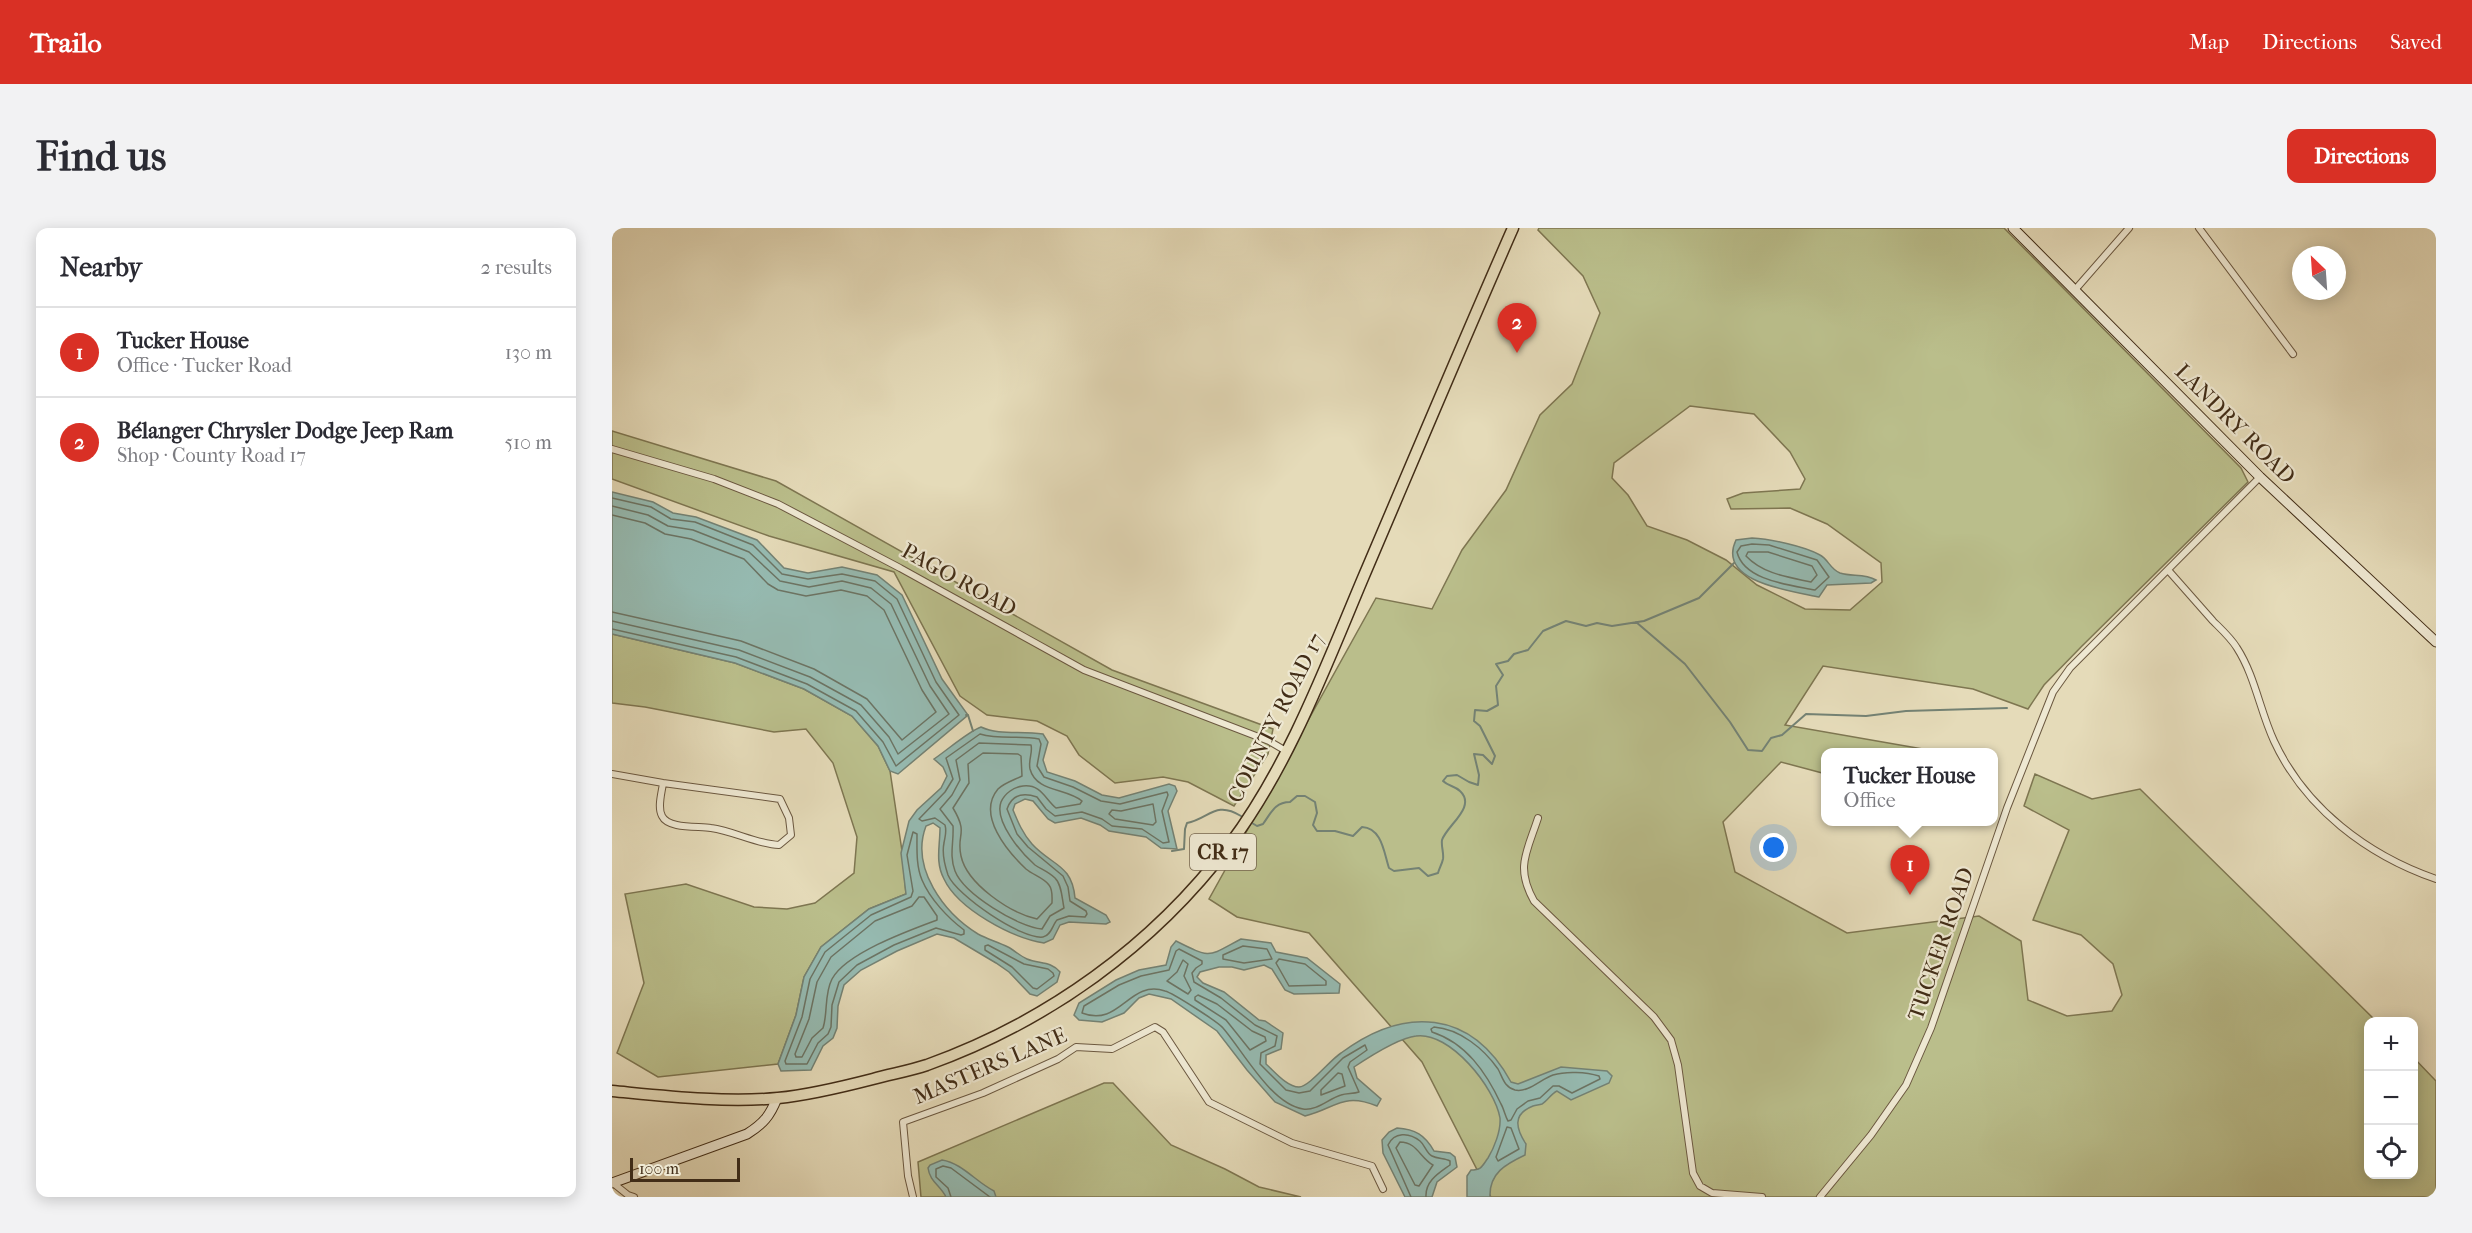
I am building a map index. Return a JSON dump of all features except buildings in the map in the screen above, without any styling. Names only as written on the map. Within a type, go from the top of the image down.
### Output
[{"type":"main road","name":"COUNTY ROAD 17","points":[[612,1091],[691,1098],[777,1098],[850,1085],[924,1065],[994,1038],[1030,1019],[1101,972],[1170,914],[1231,842],[1257,803],[1286,751],[1323,674],[1513,228]]},
{"type":"main road","name":"LANDRY ROAD","points":[[2013,228],[2260,477],[2436,642]]},
{"type":"main road","points":[[612,1183],[747,1134],[769,1117],[777,1098]]},
{"type":"street","points":[[2074,291],[2129,228]]},
{"type":"street","points":[[2199,228],[2293,354]]},
{"type":"street","name":"PAGO ROAD","points":[[612,450],[714,479],[778,504],[900,568],[1084,670],[1269,741],[1286,751]]},
{"type":"street","name":"TUCKER ROAD","points":[[1820,1197],[1871,1135],[1906,1085],[1931,1028],[2007,808],[2053,692],[2070,668],[2260,477]]},
{"type":"street","points":[[2168,570],[2237,646],[2248,668],[2275,743],[2288,767],[2322,810],[2363,845],[2408,869],[2436,879]]},
{"type":"street","points":[[612,774],[780,799],[789,818],[791,835],[779,845],[765,844],[714,828],[669,823],[662,817],[660,808],[663,783]]},
{"type":"street","points":[[1538,818],[1523,866],[1524,885],[1533,901],[1654,1017],[1671,1040],[1678,1065],[1692,1173],[1700,1186],[1712,1193],[1762,1197]]},
{"type":"street","name":"MASTERS LANE","points":[[913,1197],[908,1176],[903,1122],[983,1093],[1058,1059],[1076,1047],[1112,1049],[1155,1027],[1163,1032],[1209,1102],[1292,1143],[1372,1167],[1383,1189]]},
{"type":"street","points":[[612,1183],[634,1197]]},
{"type":"green space","points":[[1539,228],[2004,228],[2241,468],[2248,482],[2044,685],[2028,709],[1973,689],[1823,666],[1785,725],[1917,748],[1821,748],[1821,773],[1781,762],[1723,822],[1735,872],[1847,933],[1979,916],[2021,941],[2028,1000],[2067,1016],[2112,1011],[2122,995],[2113,964],[2081,935],[2033,920],[2069,830],[2024,806],[2035,774],[2092,799],[2140,789],[2372,1017],[2364,1017],[2364,1179],[2418,1179],[2418,1062],[2436,1081],[2436,1197],[1491,1197],[1422,1062],[1309,933],[1237,917],[1209,899],[1376,598],[1432,609],[1462,550],[1506,490],[1540,415],[1572,384],[1600,313],[1583,276],[1538,230]],"holes":[[[1690,406],[1754,414],[1790,452],[1805,479],[1800,489],[1743,493],[1727,499],[1731,509],[1790,508],[1827,524],[1881,563],[1882,582],[1850,610],[1805,609],[1757,585],[1726,560],[1687,540],[1647,526],[1628,495],[1612,478],[1614,463]]]},
{"type":"green space","points":[[612,431],[776,481],[1112,670],[1273,729],[1268,754],[1234,806],[1188,782],[1163,777],[1115,783],[1079,755],[1067,736],[1037,721],[987,715],[960,696],[894,572],[769,536],[612,479]]},
{"type":"green space","points":[[612,634],[735,663],[804,689],[852,716],[878,746],[890,771],[906,894],[869,909],[821,947],[804,977],[796,1015],[778,1064],[658,1077],[617,1053],[644,983],[625,894],[686,884],[754,907],[787,909],[815,903],[854,873],[857,837],[833,763],[806,729],[774,732],[645,707],[612,703]]},
{"type":"green space","points":[[1104,1083],[1113,1083],[1171,1145],[1259,1187],[1301,1197],[921,1197],[918,1162]]},
{"type":"water","points":[[612,492],[653,502],[673,513],[696,517],[757,540],[784,568],[808,573],[842,567],[877,575],[902,595],[942,679],[968,715],[898,774],[890,771],[878,746],[852,716],[804,689],[735,663],[612,634]]},
{"type":"water","points":[[1752,538],[1777,541],[1805,549],[1823,557],[1840,573],[1876,580],[1871,583],[1827,585],[1819,597],[1759,582],[1746,575],[1737,566],[1733,554],[1736,540]]},
{"type":"water","points":[[981,727],[1003,732],[1043,734],[1048,742],[1043,760],[1047,772],[1075,781],[1102,795],[1119,798],[1169,784],[1175,786],[1177,791],[1168,811],[1177,849],[1161,848],[1146,837],[1109,831],[1081,818],[1055,823],[1048,819],[1033,801],[1025,799],[1015,804],[1013,810],[1026,836],[1039,851],[1060,866],[1070,878],[1075,898],[1106,915],[1110,922],[1106,924],[1069,922],[1060,925],[1053,939],[1044,943],[1002,928],[961,901],[941,873],[940,828],[933,823],[926,826],[922,842],[926,873],[942,902],[965,925],[978,934],[1008,947],[1027,959],[1056,968],[1060,972],[1057,982],[1037,996],[1030,994],[1009,972],[996,963],[954,938],[937,934],[861,970],[844,985],[838,1006],[837,1028],[833,1038],[823,1046],[811,1070],[781,1071],[778,1064],[796,1015],[804,977],[821,947],[869,909],[906,894],[901,853],[909,821],[917,810],[941,788],[947,776],[943,767],[934,759]]},
{"type":"water","points":[[1241,939],[1271,943],[1276,952],[1307,958],[1340,984],[1339,993],[1294,994],[1285,990],[1272,969],[1264,965],[1244,970],[1219,967],[1200,972],[1197,977],[1203,983],[1224,992],[1259,1020],[1265,1021],[1283,1033],[1281,1049],[1266,1055],[1266,1064],[1285,1082],[1294,1086],[1299,1087],[1308,1083],[1336,1056],[1365,1038],[1389,1027],[1412,1022],[1435,1022],[1456,1028],[1476,1040],[1495,1058],[1511,1082],[1518,1084],[1561,1067],[1607,1071],[1612,1076],[1609,1083],[1571,1100],[1557,1091],[1542,1104],[1526,1109],[1518,1122],[1520,1133],[1526,1144],[1525,1155],[1500,1170],[1492,1182],[1490,1197],[1467,1197],[1467,1176],[1471,1170],[1481,1167],[1488,1158],[1497,1139],[1500,1118],[1490,1092],[1480,1078],[1469,1064],[1443,1042],[1429,1037],[1409,1037],[1384,1048],[1354,1067],[1357,1078],[1381,1099],[1377,1106],[1365,1102],[1347,1101],[1305,1116],[1275,1102],[1217,1031],[1171,999],[1149,994],[1139,998],[1124,1013],[1102,1022],[1079,1020],[1074,1015],[1079,1003],[1116,980],[1139,970],[1166,965],[1171,947],[1176,941],[1209,954]]},
{"type":"water","points":[[1397,1128],[1414,1131],[1427,1141],[1434,1151],[1450,1153],[1455,1157],[1457,1167],[1437,1182],[1432,1197],[1405,1197],[1383,1153],[1382,1140],[1389,1132]]},
{"type":"water","points":[[942,1160],[962,1169],[994,1191],[996,1197],[946,1197],[931,1177],[928,1168]]},
{"type":"waterway","points":[[1252,823],[1257,826],[1263,824],[1277,806],[1290,802],[1297,796],[1305,796],[1315,802],[1317,813],[1313,825],[1317,831],[1335,831],[1353,836],[1362,827],[1369,828],[1378,836],[1389,868],[1394,871],[1419,868],[1428,876],[1438,873],[1443,859],[1442,840],[1463,810],[1465,803],[1460,791],[1443,781],[1447,776],[1457,775],[1478,785],[1479,775],[1474,754],[1483,755],[1492,764],[1495,756],[1480,726],[1474,721],[1475,710],[1487,711],[1498,705],[1496,686],[1503,675],[1496,664],[1508,661],[1514,654],[1528,650],[1543,631],[1566,621],[1586,626],[1597,623],[1612,626],[1644,621],[1699,598],[1734,563]]},
{"type":"waterway","points":[[1636,622],[1685,664],[1730,722],[1748,750],[1762,751],[1771,738],[1782,735],[1806,714],[1866,716],[1906,711],[2007,708]]},
{"type":"waterway","points":[[966,715],[968,715],[973,731]]},
{"type":"waterway","points":[[1172,851],[1184,849],[1187,823],[1218,810],[1241,816]]},
{"type":"place","name":"Bélanger Chrysler Dodge Jeep Ram","points":[[1517,353]]},
{"type":"place","name":"Tucker House","points":[[1910,895]]}]
